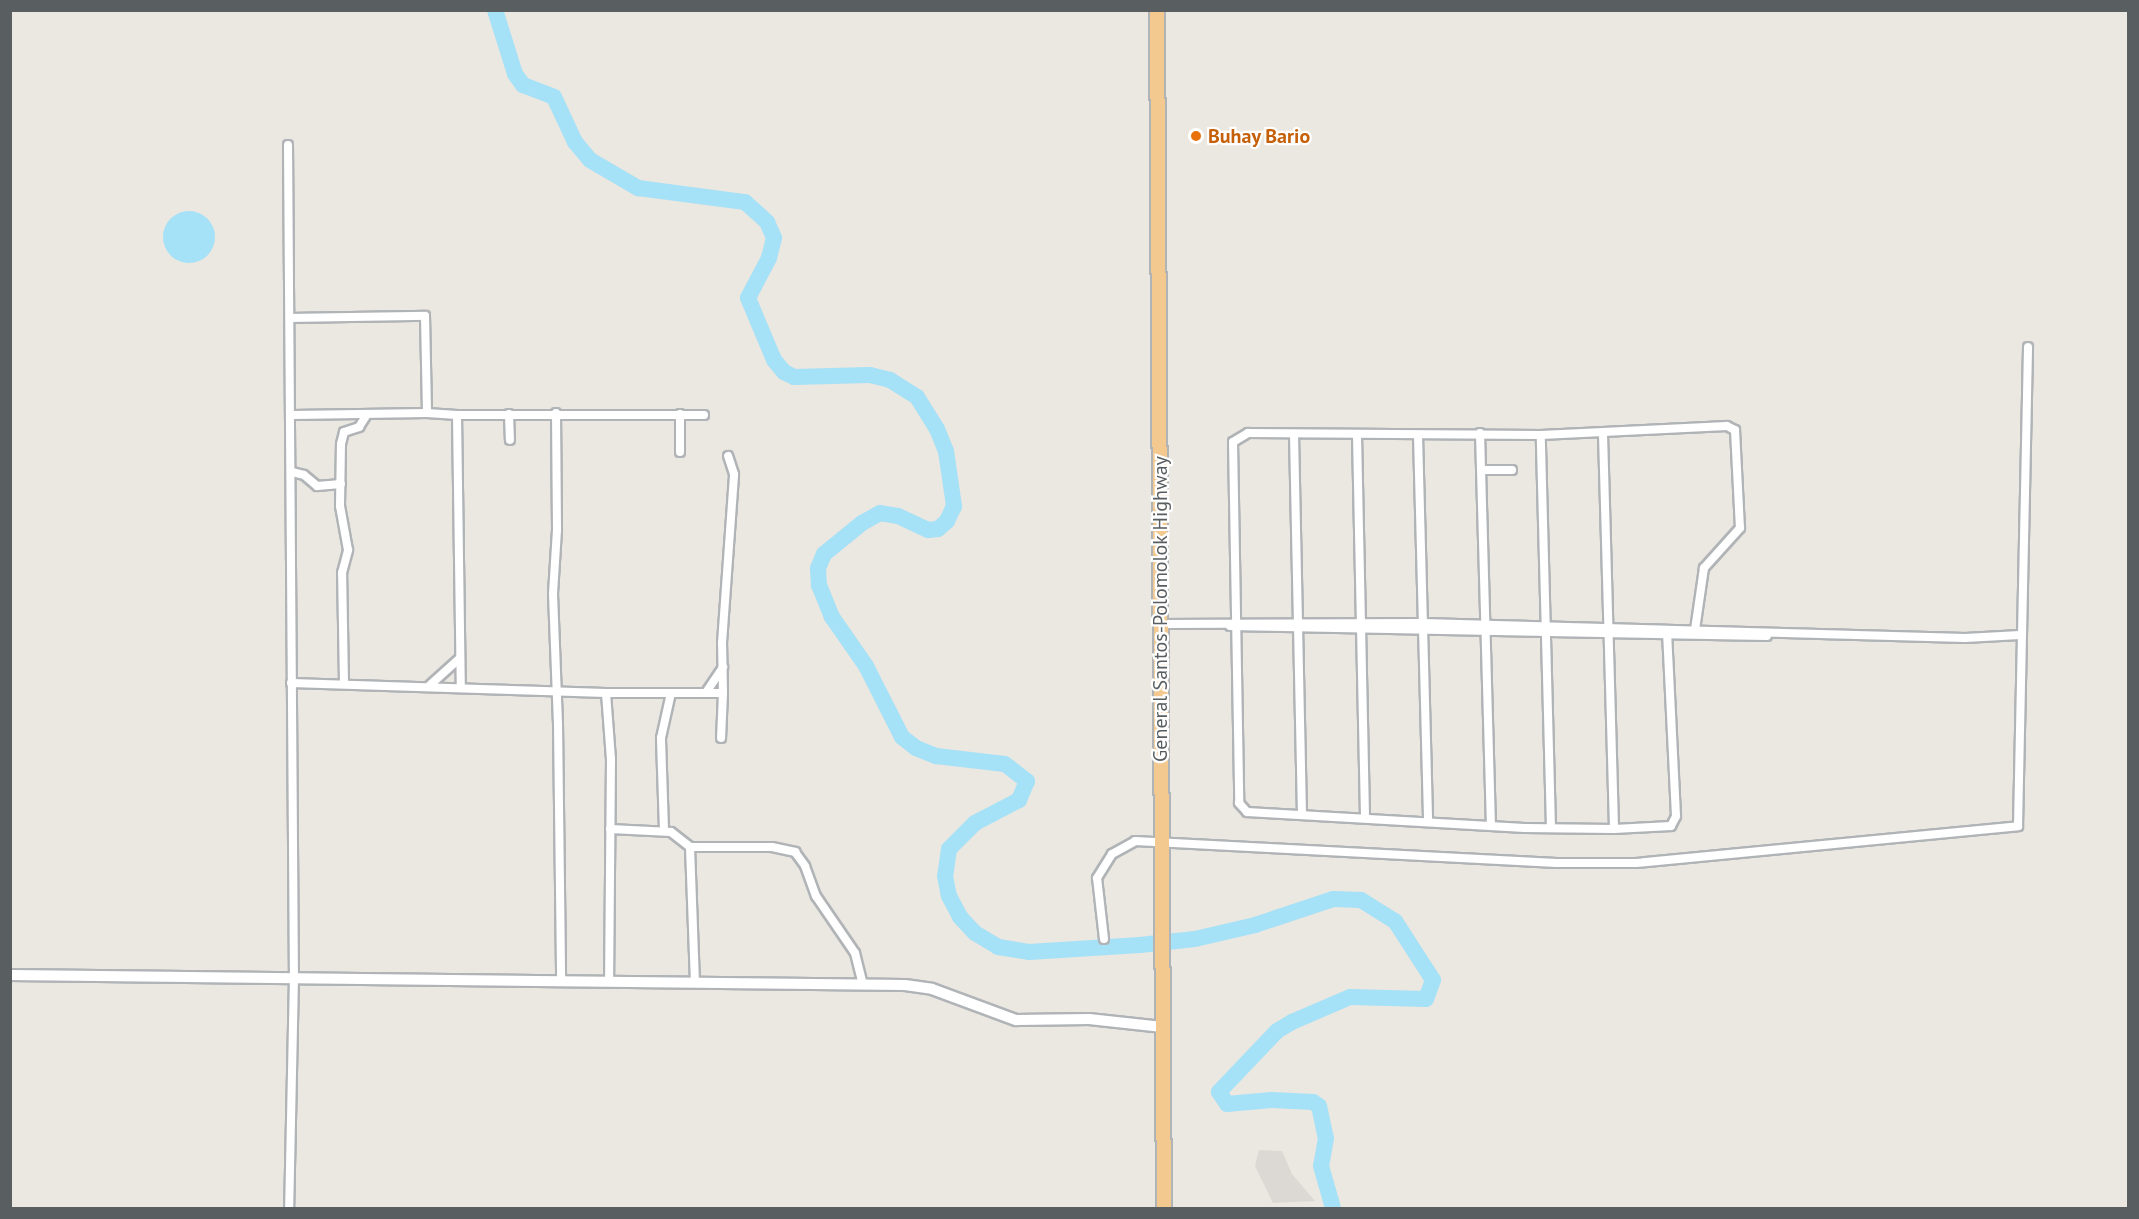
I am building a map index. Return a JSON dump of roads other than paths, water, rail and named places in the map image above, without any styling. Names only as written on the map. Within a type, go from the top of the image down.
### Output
[{"type":"highway","name":"General Santos-Polomolok Highway","points":[[1157,10],[1164,1209]]},
{"type":"street","points":[[288,145],[292,318],[291,683],[294,977],[288,1209]]},
{"type":"street","points":[[292,318],[425,316],[427,413]]},
{"type":"street","points":[[1104,939],[1097,891],[1103,868],[1121,847],[1162,840],[1556,863],[1636,863],[2018,826],[2019,635],[2027,494],[2023,417],[2028,347]]},
{"type":"street","points":[[556,413],[557,530],[553,594],[557,691],[561,980]]},
{"type":"street","points":[[292,414],[704,415]]},
{"type":"street","points":[[344,683],[342,573],[348,550],[343,528],[340,484],[342,435],[359,427],[367,414]]},
{"type":"street","points":[[508,414],[510,440]]},
{"type":"street","points":[[680,414],[681,452]]},
{"type":"street","points":[[457,415],[461,686]]},
{"type":"street","points":[[1667,632],[1676,816],[1664,828],[1491,826],[1247,812],[1240,808],[1231,447],[1236,438],[1248,433],[1541,435],[1603,434],[1727,426],[1735,430],[1740,528],[1704,568],[1695,630]]},
{"type":"street","points":[[1480,433],[1491,826]]},
{"type":"street","points":[[1294,434],[1302,814]]},
{"type":"street","points":[[1603,434],[1614,829]]},
{"type":"street","points":[[1357,435],[1365,818]]},
{"type":"street","points":[[1418,435],[1428,822]]},
{"type":"street","points":[[1541,435],[1551,828]]},
{"type":"street","points":[[721,738],[734,474],[728,456]]},
{"type":"street","points":[[1481,470],[1512,471]]},
{"type":"street","points":[[292,472],[304,475],[317,486],[340,484]]},
{"type":"street","points":[[1161,624],[1298,624],[1485,630],[1735,632]]},
{"type":"street","points":[[1667,632],[1695,630],[1852,635],[1950,642],[1965,638],[2019,635]]},
{"type":"street","points":[[430,685],[460,658]]},
{"type":"street","points":[[707,692],[723,667]]},
{"type":"street","points":[[291,683],[430,685],[606,693],[723,693]]},
{"type":"street","points":[[606,693],[610,829],[609,981]]},
{"type":"street","points":[[664,830],[661,738],[671,693]]},
{"type":"street","points":[[610,829],[664,830],[676,833],[690,847],[695,983]]},
{"type":"street","points":[[690,847],[772,847],[795,852],[805,866],[816,896],[855,953],[863,985]]},
{"type":"street","points":[[10,975],[863,985],[932,989],[1016,1020],[1089,1019],[1163,1027]]},
{"type":"water","points":[[184,211],[194,211],[208,218],[215,237],[208,256],[194,263],[184,263],[174,259],[167,252],[163,242],[163,232],[167,222],[174,215]]},
{"type":"waterway","points":[[495,10],[515,74],[523,85],[554,97],[575,142],[590,160],[638,188],[745,202],[767,222],[774,238],[769,258],[748,298],[774,360],[784,372],[794,377],[870,375],[890,380],[917,397],[937,429],[946,451],[954,506],[947,521],[938,529],[928,530],[898,516],[880,513],[862,523],[824,554],[818,568],[819,585],[832,617],[866,666],[902,737],[916,748],[936,756],[1005,764],[1027,781],[1019,800],[975,823],[949,849],[945,876],[949,896],[960,917],[975,933],[998,947],[1029,952],[1140,945],[1195,939],[1255,925],[1333,899],[1361,900],[1395,921],[1433,980],[1426,999],[1350,997],[1292,1022],[1277,1031],[1219,1092],[1227,1104],[1272,1100],[1313,1102],[1319,1106],[1326,1138],[1321,1166],[1333,1208]]},
{"type":"place","name":"Buhay Bario","points":[[1196,136]]}]
